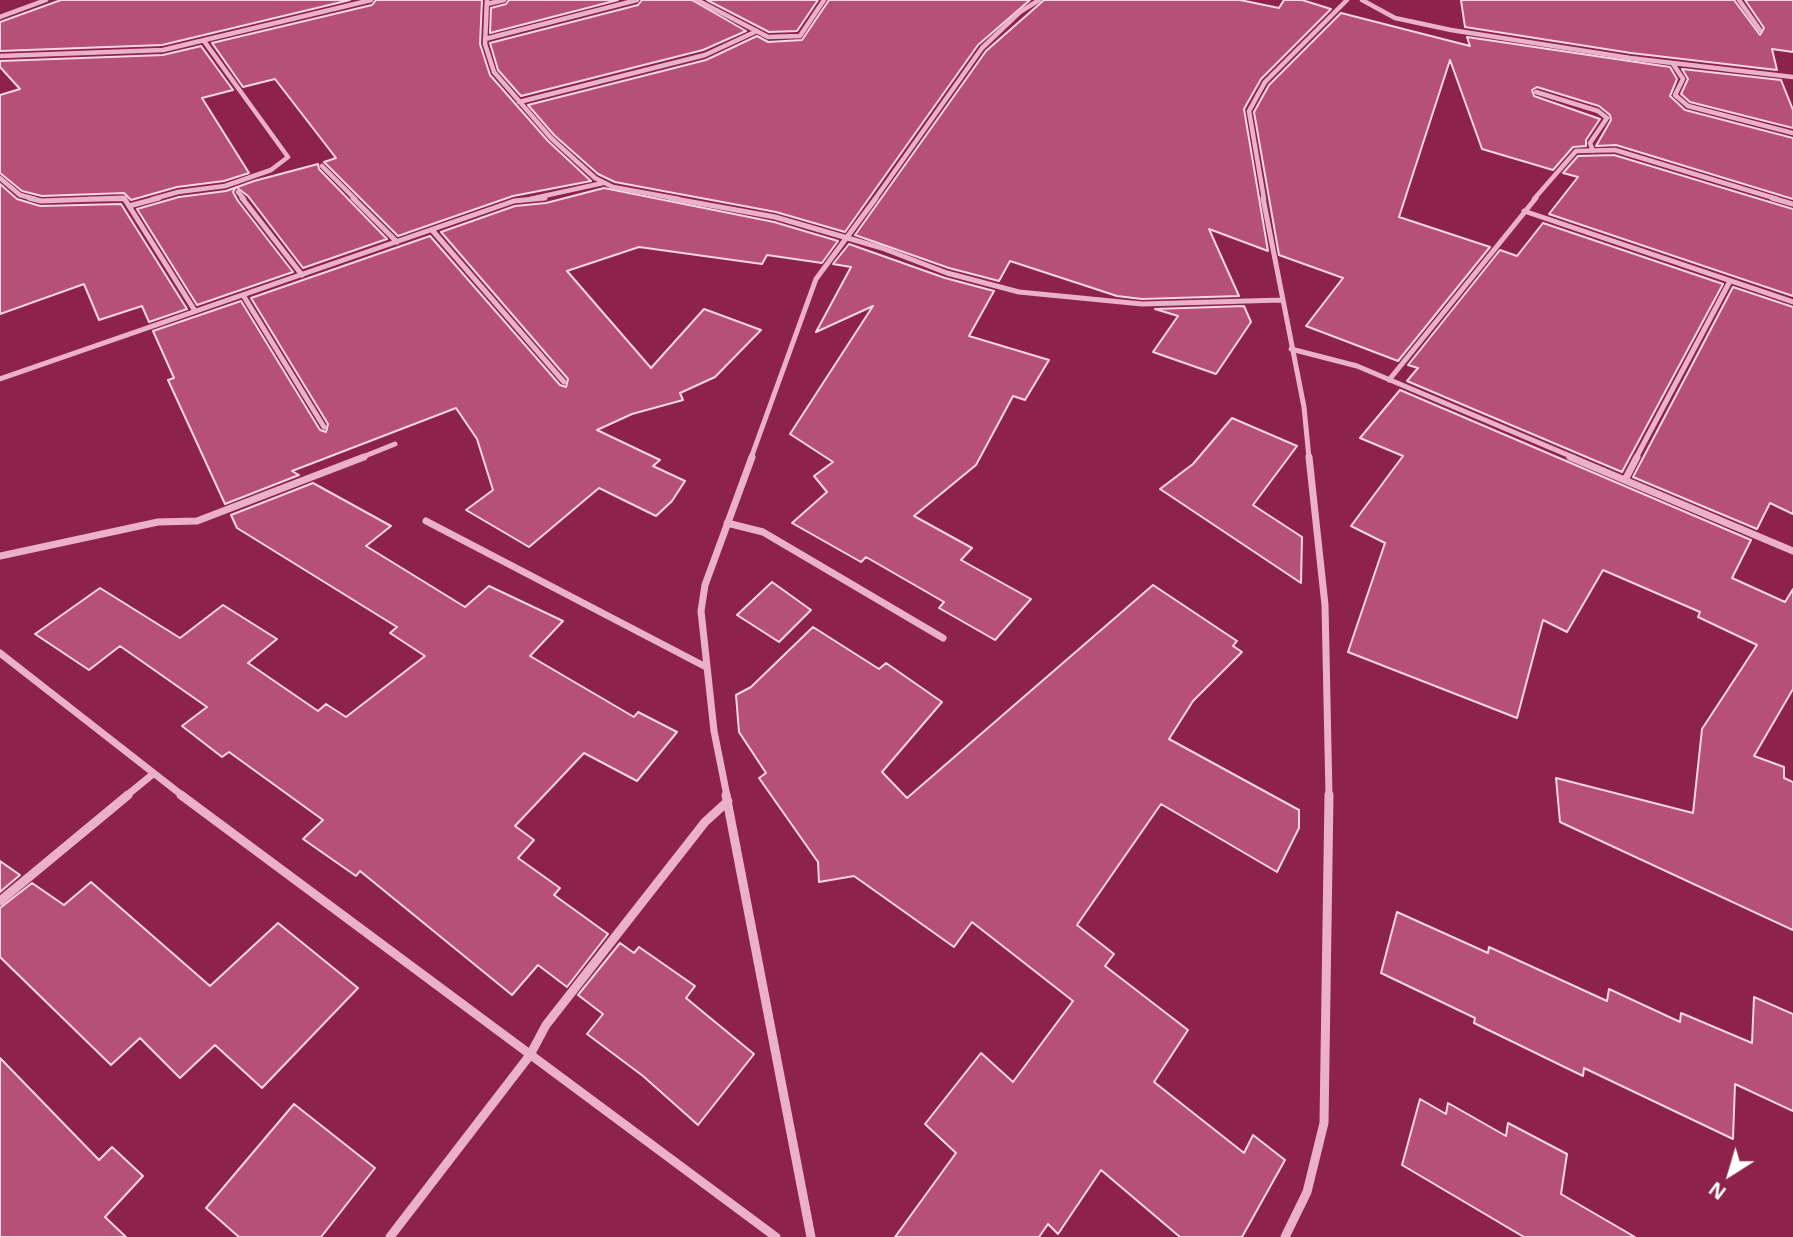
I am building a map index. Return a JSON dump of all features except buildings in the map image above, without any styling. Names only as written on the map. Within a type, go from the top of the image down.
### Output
[{"type":"street","points":[[0,17],[46,0]]},
{"type":"street","points":[[0,56],[163,50],[370,0]]},
{"type":"street","points":[[504,0],[487,2],[485,39],[494,72],[551,138],[603,183],[627,191],[775,217],[882,248],[947,274],[1019,292],[1142,304],[1282,300]]},
{"type":"street","points":[[485,39],[637,0]]},
{"type":"street","points":[[697,0],[768,37],[800,36],[824,0]]},
{"type":"street","points":[[811,1237],[728,801],[706,667],[701,611],[705,585],[816,279],[946,103],[982,48],[1020,12],[1039,0]]},
{"type":"street","points":[[1285,1237],[1307,1192],[1324,1123],[1323,1056],[1330,830],[1325,606],[1307,431],[1249,111],[1257,91],[1347,0]]},
{"type":"street","points":[[1362,0],[1395,18],[1420,24],[1673,63],[1793,77]]},
{"type":"street","points":[[1739,0],[1760,30]]},
{"type":"street","points":[[519,102],[705,55],[757,31]]},
{"type":"street","points":[[129,206],[178,192],[225,186],[271,170],[288,158],[204,41]]},
{"type":"street","points":[[1673,63],[1684,79],[1675,95],[1688,106],[1793,133]]},
{"type":"street","points":[[1536,92],[1598,111],[1607,118],[1590,143],[1593,151]]},
{"type":"street","points":[[1389,380],[1524,211],[1576,151],[1615,150],[1793,204]]},
{"type":"street","points":[[322,166],[397,242]]},
{"type":"street","points":[[0,178],[20,195],[41,201],[124,198],[195,311]]},
{"type":"street","points":[[0,379],[514,201],[574,192],[603,183]]},
{"type":"street","points":[[239,192],[302,275]]},
{"type":"street","points":[[1524,211],[1793,302]]},
{"type":"street","points":[[432,230],[564,382]]},
{"type":"street","points":[[1625,480],[1730,281]]},
{"type":"street","points":[[243,295],[324,427]]},
{"type":"street","points":[[1291,349],[1357,366],[1793,551]]},
{"type":"street","points":[[0,556],[158,522],[197,521],[229,512],[395,444]]},
{"type":"street","points":[[426,521],[706,667]]},
{"type":"street","points":[[727,523],[763,532],[943,638]]},
{"type":"street","points":[[0,653],[153,774],[776,1237]]},
{"type":"street","points":[[0,901],[153,774]]},
{"type":"street","points":[[390,1237],[530,1055],[546,1025],[705,822],[728,801]]}]
